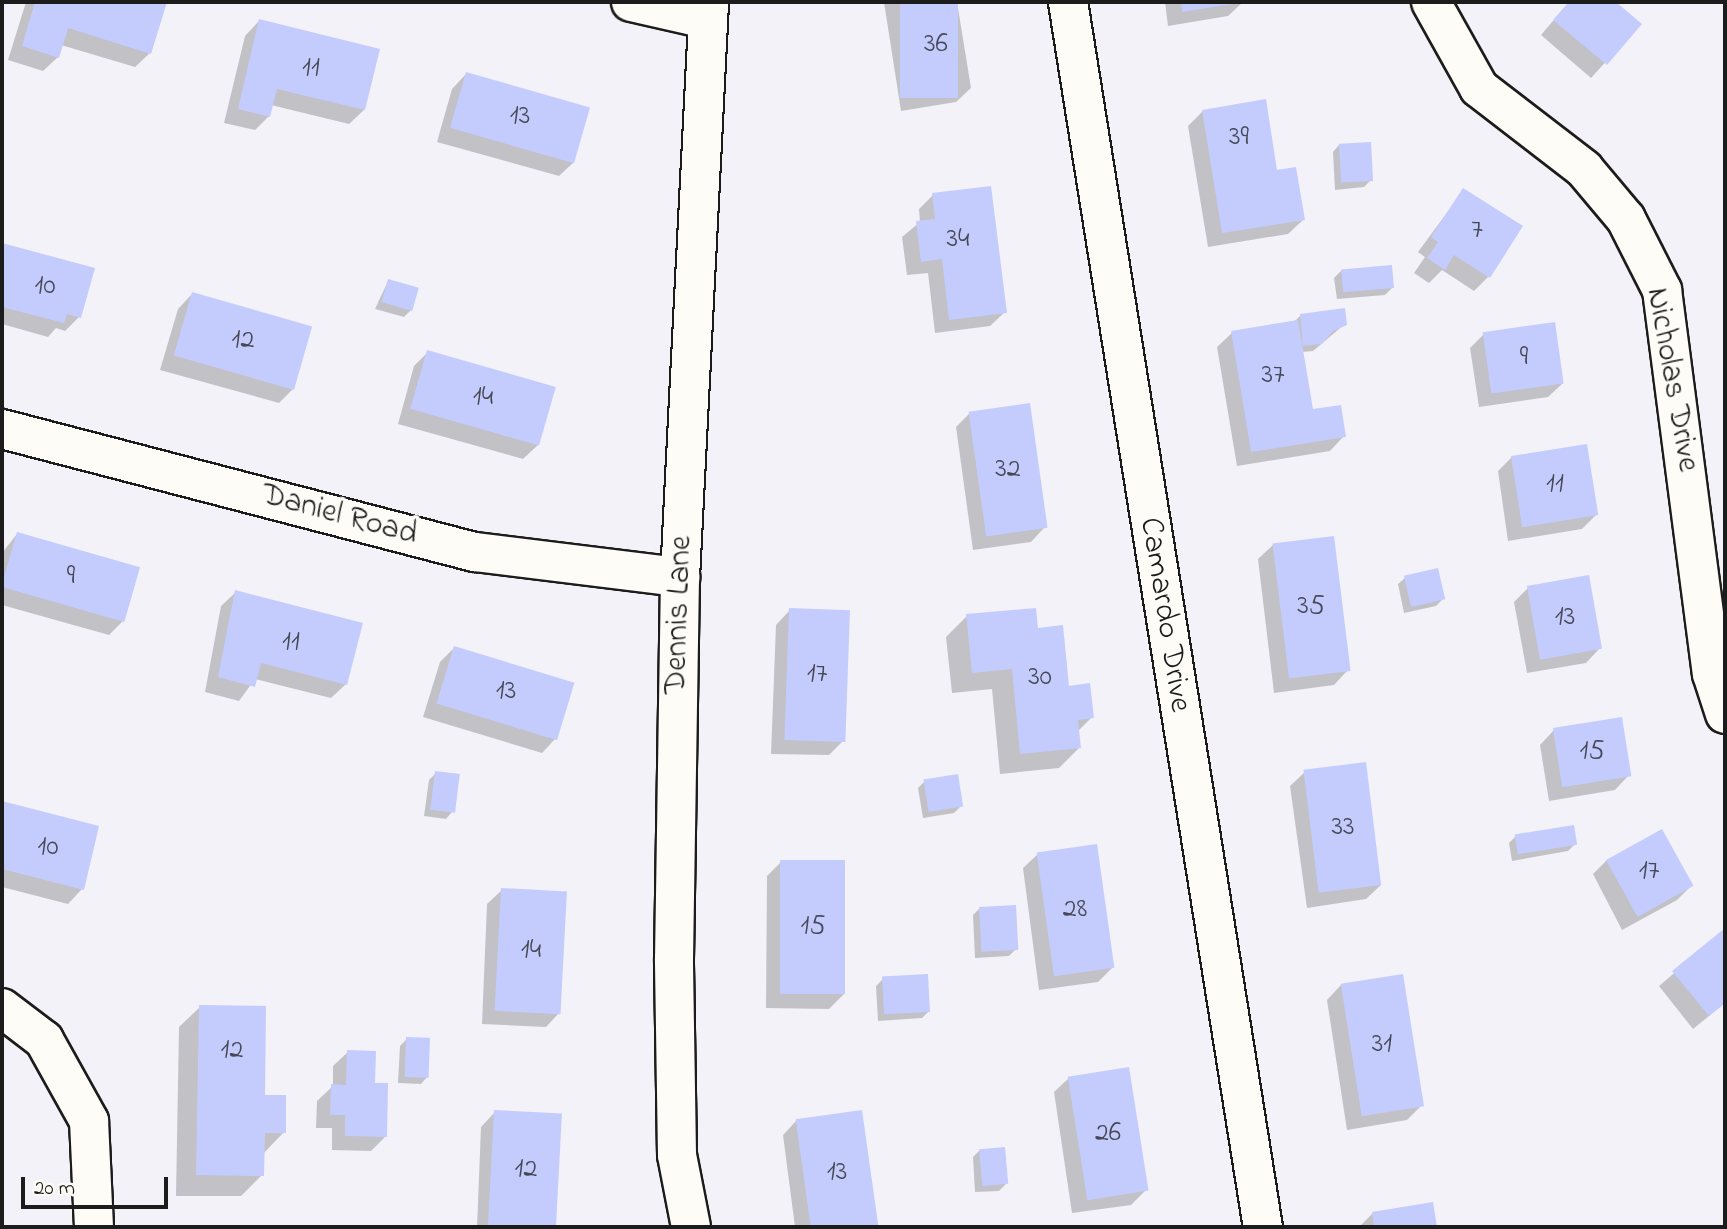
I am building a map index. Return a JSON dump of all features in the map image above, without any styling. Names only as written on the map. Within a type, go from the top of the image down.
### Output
[{"type":"street","points":[[631,2],[708,11]]},
{"type":"street","name":"Camardo Drive","points":[[1068,2],[1263,1227]]},
{"type":"street","name":"Nicholas Drive","points":[[1431,2],[1479,88],[1584,169],[1626,219],[1662,290],[1712,674],[1725,714]]},
{"type":"street","name":"Dennis Lane","points":[[691,1227],[677,1155],[675,1043],[680,577],[708,11]]},
{"type":"street","name":"Daniel Road","points":[[2,429],[475,552],[680,577]]},
{"type":"street","points":[[2,1008],[44,1040],[89,1121],[94,1227]]},
{"type":"building","points":[[35,2],[167,2],[151,54],[68,28],[59,58],[22,46]]},
{"type":"building","points":[[900,2],[958,2],[958,98],[900,98]]},
{"type":"building","points":[[1181,2],[1239,2],[1239,3],[1182,12]]},
{"type":"building","points":[[1569,2],[1616,2],[1642,24],[1607,65],[1553,20]]},
{"type":"building","points":[[259,19],[380,49],[365,110],[277,89],[270,117],[238,109]]},
{"type":"building","points":[[466,72],[590,108],[574,163],[450,128]]},
{"type":"building","points":[[1266,99],[1277,170],[1296,167],[1305,220],[1222,233],[1202,110]]},
{"type":"building","points":[[1371,142],[1373,181],[1341,183],[1339,144]]},
{"type":"building","points":[[991,186],[1007,313],[949,320],[942,259],[921,262],[916,221],[935,219],[932,193]]},
{"type":"building","points":[[1463,188],[1523,226],[1490,278],[1454,255],[1445,270],[1427,258],[1438,242],[1431,237]]},
{"type":"building","points":[[2,243],[95,268],[81,318],[67,314],[64,323],[2,307]]},
{"type":"building","points":[[1392,265],[1394,288],[1343,292],[1341,269]]},
{"type":"building","points":[[388,279],[419,288],[412,311],[381,302]]},
{"type":"building","points":[[192,292],[312,326],[294,390],[174,355]]},
{"type":"building","points":[[1345,308],[1347,325],[1333,331],[1322,344],[1303,346],[1300,314]]},
{"type":"building","points":[[1298,320],[1313,409],[1341,405],[1346,437],[1251,452],[1231,331]]},
{"type":"building","points":[[1555,322],[1564,383],[1491,394],[1483,332]]},
{"type":"building","points":[[427,350],[556,387],[539,446],[410,409]]},
{"type":"building","points":[[1030,403],[1048,528],[986,536],[969,412]]},
{"type":"building","points":[[1587,444],[1598,515],[1522,527],[1511,456]]},
{"type":"building","points":[[17,532],[140,567],[124,622],[2,587]]},
{"type":"building","points":[[1334,536],[1351,671],[1289,679],[1272,544]]},
{"type":"building","points":[[1438,568],[1445,599],[1411,607],[1404,576]]},
{"type":"building","points":[[1589,575],[1602,649],[1540,660],[1527,586]]},
{"type":"building","points":[[235,590],[363,623],[347,685],[261,663],[255,687],[218,677]]},
{"type":"building","points":[[789,608],[850,610],[845,742],[784,740]]},
{"type":"building","points":[[1036,608],[1038,628],[1063,625],[1069,686],[1090,683],[1094,718],[1078,720],[1081,748],[1020,754],[1012,669],[972,673],[966,614]]},
{"type":"building","points":[[454,646],[574,683],[557,740],[436,703]]},
{"type":"building","points":[[1622,717],[1631,776],[1562,787],[1553,728]]},
{"type":"building","points":[[1366,762],[1381,885],[1319,893],[1303,770]]},
{"type":"building","points":[[435,771],[460,774],[455,813],[430,810]]},
{"type":"building","points":[[958,774],[963,807],[929,812],[923,779]]},
{"type":"building","points":[[2,801],[99,826],[84,890],[2,869]]},
{"type":"building","points":[[1574,825],[1577,845],[1518,854],[1515,834]]},
{"type":"building","points":[[1662,829],[1694,886],[1638,917],[1606,860]]},
{"type":"building","points":[[1097,844],[1114,968],[1054,976],[1037,852]]},
{"type":"building","points":[[780,860],[845,860],[845,994],[780,994]]},
{"type":"building","points":[[501,888],[567,891],[560,1014],[495,1011]]},
{"type":"building","points":[[1016,905],[1018,950],[981,952],[979,907]]},
{"type":"building","points":[[1725,928],[1725,1003],[1709,1016],[1672,971]]},
{"type":"building","points":[[928,974],[930,1012],[884,1014],[882,976]]},
{"type":"building","points":[[1403,974],[1424,1106],[1362,1116],[1341,984]]},
{"type":"building","points":[[199,1005],[266,1006],[265,1095],[286,1095],[286,1133],[265,1133],[264,1176],[196,1175]]},
{"type":"building","points":[[406,1037],[430,1038],[429,1078],[405,1077]]},
{"type":"building","points":[[347,1050],[376,1051],[375,1083],[388,1083],[387,1137],[345,1136],[345,1115],[330,1115],[331,1084],[346,1085]]},
{"type":"building","points":[[1129,1067],[1149,1190],[1087,1200],[1068,1077]]},
{"type":"building","points":[[494,1110],[562,1114],[556,1227],[488,1227]]},
{"type":"building","points":[[862,1110],[878,1227],[811,1227],[796,1119]]},
{"type":"building","points":[[1005,1147],[1008,1184],[982,1186],[979,1149]]},
{"type":"building","points":[[1433,1202],[1437,1227],[1374,1227],[1372,1212]]}]
